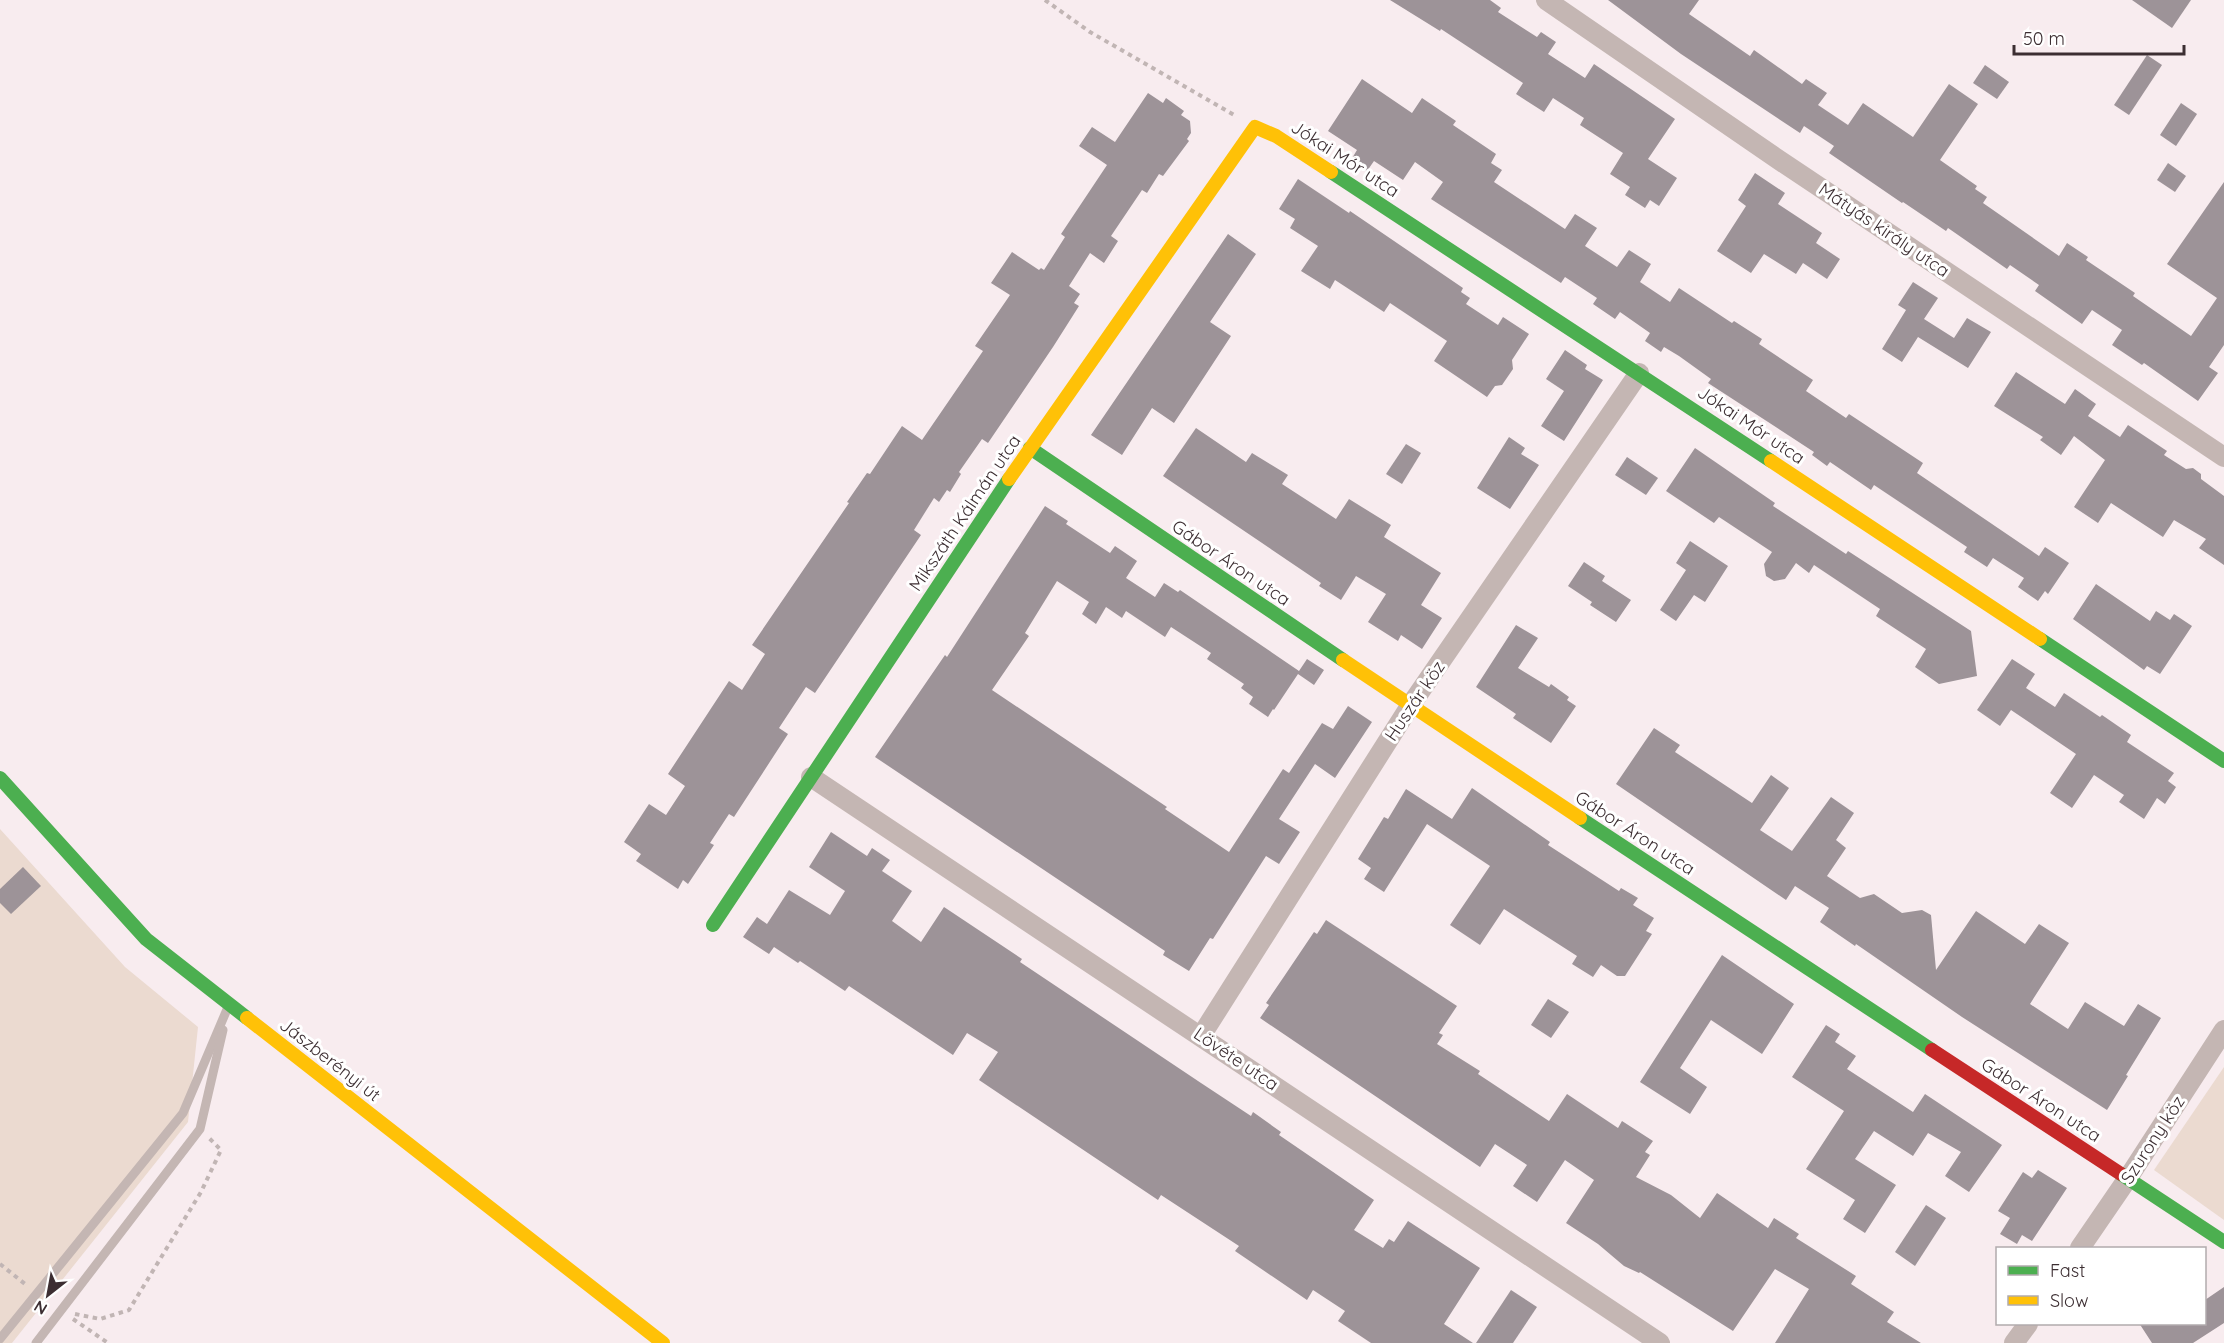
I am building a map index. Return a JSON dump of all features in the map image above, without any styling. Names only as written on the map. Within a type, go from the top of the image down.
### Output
[{"type":"street","name":"Mátyás király utca","points":[[1546,0],[1779,160],[2224,458]]},
{"type":"street","name":"Jókai Mór utca","points":[[1255,127],[1286,142],[1640,373],[2224,761]]},
{"type":"street","name":"Mikszáth Kálmán utca","points":[[713,925],[1030,448],[1255,127]]},
{"type":"street","name":"Huszár köz","points":[[1201,1036],[1410,706],[1640,373]]},
{"type":"street","name":"Gábor Áron utca","points":[[1030,448],[1410,706],[2224,1242]]},
{"type":"street","name":"Lövéte utca","points":[[811,777],[1660,1343]]},
{"type":"street","name":"Jászberényi út","points":[[0,778],[146,939],[663,1343]]},
{"type":"street","name":"Szurony köz","points":[[2081,1247],[2224,1030]]},
{"type":"street","points":[[2014,1343],[2027,1325]]},
{"type":"lane","points":[[36,1343],[200,1129],[229,1004]]},
{"type":"lane","points":[[0,1339],[183,1113],[229,1004]]},
{"type":"path","points":[[1045,0],[1090,32],[1255,127]]},
{"type":"path","points":[[60,1310],[100,1319],[129,1310],[201,1192],[220,1150],[200,1129]]},
{"type":"path","points":[[0,1264],[38,1294]]},
{"type":"shaded area","points":[[0,829],[125,967],[198,1027],[188,1122],[12,1343],[0,1343]]},
{"type":"shaded area","points":[[2224,1067],[2224,1220],[2154,1170]]},
{"type":"building","points":[[1390,0],[1490,0],[1501,8],[1498,12],[1537,37],[1541,32],[1556,42],[1548,54],[1585,78],[1594,64],[1675,119],[1648,159],[1677,178],[1659,206],[1650,200],[1645,208],[1625,195],[1630,187],[1610,174],[1623,153],[1580,125],[1584,118],[1553,98],[1544,112],[1516,94],[1523,83],[1441,29],[1440,31]]},
{"type":"building","points":[[1608,0],[1699,0],[1689,14],[1750,56],[1754,50],[1802,84],[1806,79],[1827,93],[1818,105],[1848,125],[1863,103],[1913,137],[1949,84],[1978,104],[1940,160],[1977,186],[1975,189],[1987,197],[1983,203],[2059,256],[2067,243],[2088,257],[2086,260],[2135,293],[2133,296],[2191,336],[2217,298],[2167,264],[2224,182],[2224,345],[2209,367],[2218,373],[2198,401],[2144,363],[2142,365],[2112,345],[2122,330],[2092,310],[2082,324],[2035,291],[2039,285],[2010,265],[2007,269],[1948,228],[1946,231],[1902,203],[1829,153],[1834,146],[1804,126],[1800,133],[1681,54]]},
{"type":"building","points":[[2132,0],[2191,0],[2172,28]]},
{"type":"building","points":[[2147,55],[2162,65],[2129,115],[2114,105]]},
{"type":"building","points":[[1985,65],[2009,82],[1997,99],[1973,83]]},
{"type":"building","points":[[1362,79],[1412,113],[1422,98],[1456,121],[1453,125],[1496,154],[1491,163],[1502,170],[1494,182],[1565,229],[1575,214],[1597,228],[1585,246],[1617,267],[1629,250],[1651,264],[1640,282],[1670,302],[1679,288],[1732,323],[1734,321],[1762,339],[1759,344],[1813,380],[1806,391],[1846,418],[1849,414],[1923,463],[1917,473],[2039,556],[2045,547],[2069,563],[2048,594],[2045,591],[2038,601],[2018,587],[2024,578],[1993,558],[1987,567],[1964,552],[1967,547],[1874,485],[1871,490],[1830,462],[1827,466],[1812,455],[1814,452],[1708,383],[1711,379],[1679,356],[1664,347],[1661,352],[1645,341],[1650,333],[1620,312],[1615,319],[1593,304],[1597,298],[1565,277],[1561,283],[1431,199],[1443,182],[1415,162],[1403,180],[1374,161],[1367,171],[1351,160],[1357,150],[1328,131]]},
{"type":"building","points":[[1148,93],[1163,103],[1166,98],[1184,111],[1181,115],[1190,121],[1191,133],[1187,139],[1189,141],[1163,176],[1159,174],[1147,193],[1142,190],[1111,236],[1118,241],[1104,263],[1090,253],[1069,286],[1080,294],[1074,303],[1079,306],[1053,347],[988,443],[982,439],[959,472],[961,474],[950,492],[947,490],[939,502],[934,498],[914,530],[921,535],[815,693],[806,687],[779,728],[788,734],[734,817],[729,814],[710,843],[714,845],[688,884],[683,880],[678,889],[636,861],[641,854],[624,842],[649,804],[666,815],[685,786],[668,774],[729,681],[742,690],[765,654],[752,645],[867,473],[870,474],[902,426],[922,440],[983,351],[975,346],[1010,295],[991,283],[1012,252],[1039,270],[1041,268],[1044,270],[1065,237],[1061,234],[1107,165],[1079,146],[1092,127],[1115,142]]},
{"type":"building","points":[[2181,103],[2197,114],[2176,146],[2160,135]]},
{"type":"building","points":[[2168,163],[2186,176],[2175,192],[2157,180]]},
{"type":"building","points":[[1755,173],[1785,193],[1778,204],[1822,233],[1816,243],[1840,259],[1827,279],[1803,263],[1796,274],[1764,254],[1751,273],[1717,251],[1746,206],[1738,200]]},
{"type":"building","points":[[1298,179],[1349,213],[1350,211],[1463,288],[1461,292],[1470,298],[1466,304],[1498,325],[1503,317],[1529,334],[1512,360],[1513,369],[1502,385],[1495,386],[1487,397],[1434,361],[1447,341],[1390,303],[1384,312],[1335,280],[1330,289],[1301,271],[1318,246],[1290,228],[1295,219],[1279,209]]},
{"type":"building","points":[[1228,234],[1256,254],[1210,322],[1231,336],[1174,423],[1152,408],[1122,455],[1091,435]]},
{"type":"building","points":[[1913,282],[1938,298],[1924,319],[1954,338],[1967,318],[1991,332],[1968,368],[1918,337],[1902,362],[1882,349],[1906,310],[1898,305]]},
{"type":"building","points":[[1565,350],[1587,365],[1585,369],[1603,380],[1564,441],[1541,426],[1564,391],[1546,379]]},
{"type":"building","points":[[2016,372],[2065,404],[2075,389],[2096,404],[2088,416],[2120,437],[2128,425],[2167,451],[2164,455],[2186,469],[2193,468],[2201,474],[2201,479],[2224,496],[2224,565],[2199,548],[2206,539],[2174,520],[2163,537],[2111,503],[2098,523],[2074,507],[2105,460],[2074,436],[2061,455],[2040,440],[2043,437],[1994,406]]},
{"type":"building","points":[[1196,428],[1246,462],[1252,453],[1288,475],[1282,484],[1336,519],[1349,499],[1391,525],[1384,537],[1441,573],[1421,605],[1442,618],[1422,649],[1401,635],[1398,641],[1368,622],[1386,594],[1356,576],[1341,600],[1319,586],[1321,583],[1163,476]]},
{"type":"building","points":[[1509,437],[1525,448],[1521,454],[1539,465],[1510,509],[1477,488]]},
{"type":"building","points":[[1406,444],[1421,453],[1402,484],[1386,474]]},
{"type":"building","points":[[1695,448],[1775,503],[1773,506],[1846,554],[1848,551],[1971,631],[1977,676],[1939,684],[1915,667],[1926,649],[1876,616],[1880,609],[1814,565],[1809,573],[1796,563],[1785,579],[1774,581],[1766,576],[1764,564],[1772,552],[1719,517],[1714,523],[1666,491]]},
{"type":"building","points":[[1627,457],[1658,478],[1646,495],[1615,475]]},
{"type":"building","points":[[1045,506],[1068,521],[1066,524],[1110,553],[1115,546],[1137,561],[1126,578],[1155,597],[1164,583],[1178,592],[1180,590],[1299,671],[1307,659],[1324,670],[1314,685],[1298,674],[1268,717],[1249,704],[1253,697],[1241,688],[1244,684],[1207,659],[1211,653],[1171,627],[1165,637],[1126,611],[1122,618],[1106,607],[1096,624],[1082,614],[1089,602],[1057,581],[1025,633],[1029,636],[992,690],[1167,807],[1165,809],[1229,852],[1283,769],[1289,773],[1322,723],[1333,729],[1348,706],[1372,722],[1335,778],[1315,764],[1279,819],[1300,832],[1279,864],[1266,856],[1213,939],[1210,938],[1189,971],[1163,955],[1165,951],[875,757],[945,655],[947,657]]},
{"type":"building","points":[[1690,541],[1728,566],[1705,602],[1694,595],[1676,621],[1660,610],[1686,570],[1676,563]]},
{"type":"building","points":[[1584,562],[1605,576],[1602,581],[1631,600],[1616,622],[1590,605],[1592,602],[1568,586]]},
{"type":"building","points":[[2096,584],[2150,621],[2156,611],[2170,620],[2174,614],[2192,626],[2160,674],[2147,666],[2144,670],[2073,619]]},
{"type":"building","points":[[1516,625],[1538,638],[1518,668],[1549,687],[1551,684],[1569,697],[1567,700],[1576,706],[1551,743],[1513,718],[1516,714],[1476,687]]},
{"type":"building","points":[[2012,659],[2035,674],[2026,688],[2055,707],[2064,693],[2131,735],[2127,742],[2174,773],[2168,781],[2176,787],[2165,804],[2157,798],[2144,819],[2119,802],[2124,795],[2094,775],[2072,808],[2050,793],[2076,754],[2011,710],[2000,726],[1977,710]]},
{"type":"building","points":[[1654,728],[1680,745],[1675,752],[1752,803],[1771,775],[1789,788],[1760,830],[1792,851],[1831,797],[1854,813],[1836,840],[1846,848],[1827,876],[1860,898],[1874,894],[1902,913],[1922,910],[1931,915],[1936,970],[1976,911],[2025,944],[2039,924],[2069,943],[2030,1004],[2068,1029],[2085,1002],[2124,1026],[2138,1004],[2161,1018],[2107,1110],[1820,922],[1829,908],[1795,886],[1786,900],[1616,784]]},
{"type":"building","points":[[1472,788],[1550,842],[1548,845],[1619,891],[1621,888],[1638,898],[1633,905],[1654,918],[1646,931],[1652,934],[1625,976],[1617,976],[1601,965],[1593,977],[1572,964],[1577,956],[1504,909],[1480,945],[1450,925],[1490,866],[1427,824],[1384,892],[1364,879],[1371,868],[1358,859],[1384,817],[1388,819],[1406,789],[1452,819]]},
{"type":"building","points":[[831,832],[867,856],[872,848],[890,860],[882,871],[912,891],[892,921],[921,942],[944,907],[1022,959],[1020,962],[1201,1083],[1251,1116],[1253,1112],[1281,1132],[1279,1135],[1374,1200],[1354,1230],[1383,1248],[1389,1239],[1394,1242],[1408,1221],[1480,1268],[1444,1324],[1473,1343],[1371,1343],[1338,1321],[1345,1311],[1313,1290],[1307,1300],[1235,1251],[1239,1246],[1161,1195],[1158,1200],[979,1080],[998,1052],[967,1033],[953,1055],[849,986],[845,991],[774,947],[769,954],[743,937],[757,917],[767,924],[789,890],[830,915],[845,891],[809,867]]},
{"type":"building","points":[[23,867],[41,886],[11,914],[0,903],[0,889]]},
{"type":"building","points":[[1326,920],[1457,1006],[1439,1033],[1443,1035],[1437,1044],[1480,1071],[1478,1074],[1549,1121],[1567,1094],[1618,1128],[1622,1121],[1653,1141],[1645,1152],[1650,1155],[1636,1177],[1671,1195],[1700,1218],[1717,1193],[1768,1228],[1774,1218],[1799,1234],[1796,1238],[1856,1276],[1851,1284],[1894,1312],[1887,1322],[1921,1343],[1775,1343],[1809,1289],[1775,1269],[1733,1331],[1640,1272],[1624,1266],[1598,1244],[1566,1223],[1594,1180],[1565,1160],[1537,1202],[1513,1186],[1527,1165],[1495,1144],[1480,1167],[1260,1018],[1269,1005],[1266,1003],[1314,932],[1317,934]]},
{"type":"building","points":[[1722,955],[1794,1004],[1762,1054],[1711,1020],[1680,1068],[1707,1087],[1690,1114],[1640,1082]]},
{"type":"building","points":[[1548,999],[1569,1012],[1551,1038],[1531,1025]]},
{"type":"building","points":[[1826,1025],[1840,1034],[1835,1042],[1856,1056],[1847,1069],[1913,1112],[1925,1094],[2002,1145],[1969,1192],[1945,1176],[1961,1152],[1928,1133],[1913,1156],[1874,1131],[1855,1159],[1896,1185],[1865,1233],[1843,1219],[1855,1200],[1806,1169],[1844,1111],[1792,1077]]},
{"type":"building","points":[[2038,1170],[2067,1188],[2032,1241],[2022,1235],[2017,1244],[2000,1234],[2010,1218],[1998,1211],[2023,1172],[2032,1178]]},
{"type":"building","points":[[1926,1205],[1946,1218],[1915,1266],[1895,1252]]},
{"type":"building","points":[[2224,1287],[2224,1323],[2193,1343],[2152,1343],[2140,1325],[2206,1325],[2206,1299]]},
{"type":"building","points":[[1511,1290],[1537,1307],[1513,1343],[1476,1343]]},
{"type":"traffic: fast","points":[[1331,172],[1771,461]]},
{"type":"traffic: fast","points":[[1030,448],[1343,660]]},
{"type":"traffic: fast","points":[[713,925],[1009,479]]},
{"type":"traffic: fast","points":[[2040,639],[2224,761]]},
{"type":"traffic: fast","points":[[0,778],[146,939],[247,1018]]},
{"type":"traffic: fast","points":[[1580,818],[1932,1050]]},
{"type":"traffic: fast","points":[[2121,1174],[2224,1242]]},
{"type":"traffic: slow","points":[[1009,479],[1255,127],[1276,136],[1331,172]]},
{"type":"traffic: slow","points":[[1771,461],[2040,639]]},
{"type":"traffic: slow","points":[[1343,660],[1580,818]]},
{"type":"traffic: slow","points":[[247,1018],[663,1343]]},
{"type":"traffic: jam","points":[[1932,1050],[2121,1174]]}]
